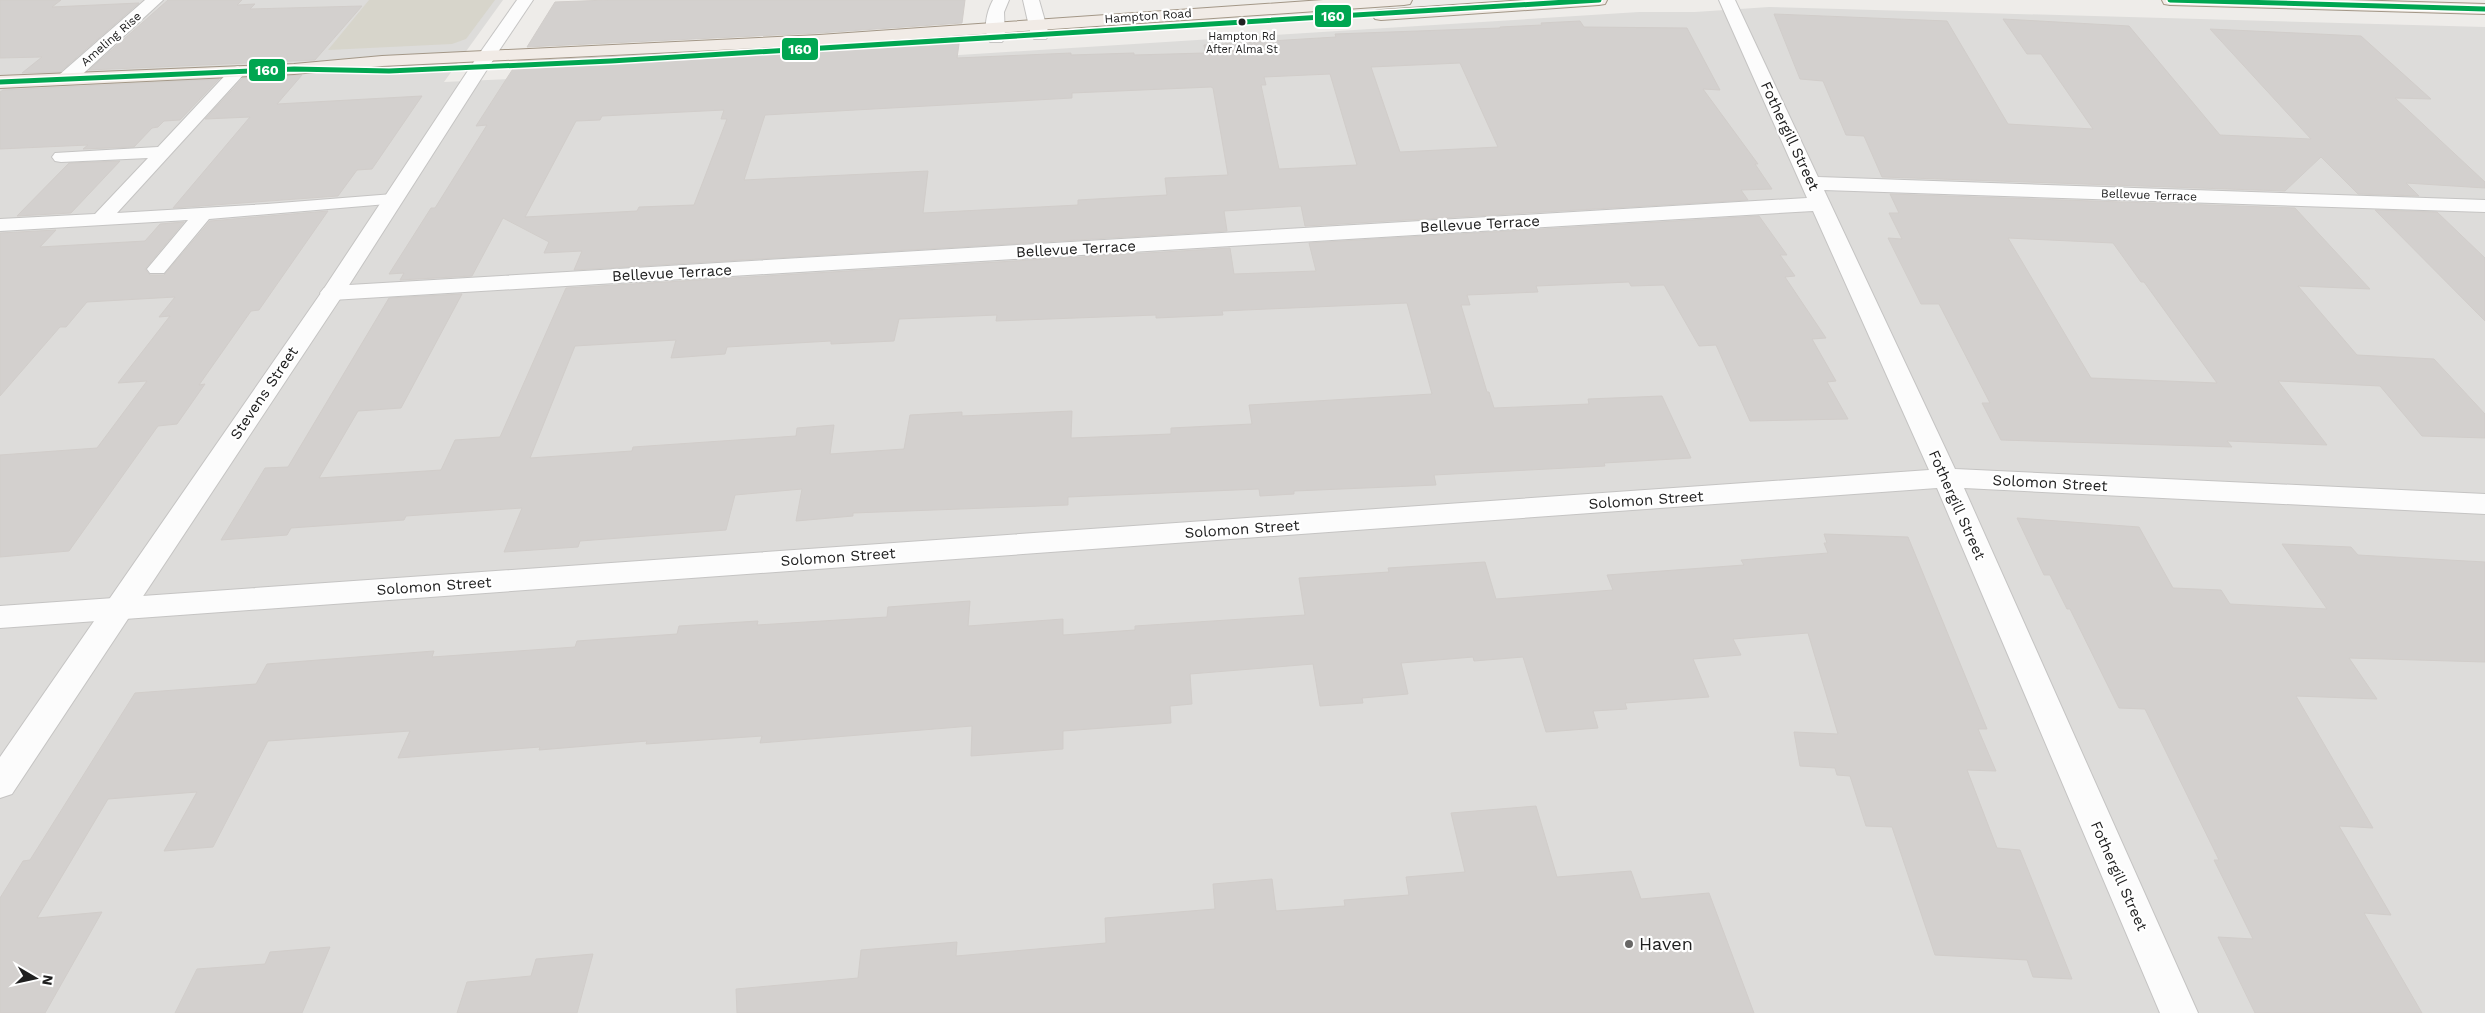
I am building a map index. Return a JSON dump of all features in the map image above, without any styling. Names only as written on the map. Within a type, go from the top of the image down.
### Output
[{"type":"main road","name":"Hampton Road","points":[[0,82],[294,69],[388,71],[482,62],[996,33],[1404,0]]},
{"type":"main road","name":"Hampton Road","points":[[1039,29],[1599,0]]},
{"type":"main road","points":[[2170,0],[2485,9]]},
{"type":"main road","points":[[2478,0],[2485,0]]},
{"type":"street","name":"Ameling Rise","points":[[66,79],[155,0]]},
{"type":"street","name":"Stevens Street","points":[[0,784],[332,293],[482,62],[525,0]]},
{"type":"street","points":[[996,33],[995,12],[1001,0]]},
{"type":"street","points":[[1031,0],[1039,29]]},
{"type":"street","name":"Fothergill Street","points":[[1727,0],[1946,478],[2178,1013]]},
{"type":"street","name":"Bellevue Terrace","points":[[332,293],[1816,194],[2485,206]]},
{"type":"street","name":"Solomon Street","points":[[0,617],[1946,478],[2485,504]]},
{"type":"lane","points":[[102,218],[238,71]]},
{"type":"lane","points":[[61,157],[163,152]]},
{"type":"lane","points":[[0,225],[203,214],[392,199]]},
{"type":"lane","points":[[157,269],[203,214]]},
{"type":"shaded area","points":[[0,0],[503,0],[444,82],[786,66],[1639,12],[1695,12],[1769,7],[2485,27],[2485,1013],[0,1013]]},
{"type":"shaded area","points":[[369,0],[495,0],[466,39],[452,44],[328,50]]},
{"type":"building","points":[[0,0],[61,0],[52,7],[139,3],[60,72],[22,73],[42,57],[0,58]]},
{"type":"building","points":[[168,0],[242,0],[237,5],[255,4],[250,9],[362,6],[315,60],[89,70]]},
{"type":"building","points":[[608,0],[965,0],[962,23],[819,33],[527,47],[555,2]]},
{"type":"building","points":[[1774,14],[1947,21],[2008,124],[2093,129],[2041,54],[2027,54],[2003,19],[2129,26],[2220,135],[2311,139],[2210,29],[2361,36],[2431,99],[2395,98],[2485,182],[2485,188],[2406,183],[2419,196],[2358,194],[2321,157],[2285,191],[1882,177],[1864,136],[1846,135],[1823,81],[1800,79]]},
{"type":"building","points":[[1580,21],[1584,27],[1687,28],[1720,90],[1703,89],[1758,164],[1755,164],[1772,189],[1741,190],[1748,200],[1305,226],[1301,206],[1224,211],[1227,231],[574,270],[582,251],[544,253],[549,242],[503,218],[472,276],[400,280],[404,273],[389,274],[431,208],[435,208],[487,125],[476,126],[518,61],[819,47],[960,37],[957,58],[1071,53],[1071,55],[1134,53],[1134,55],[1205,53],[1204,45],[1336,37],[1335,34],[1500,28],[1542,25],[1541,23]],"holes":[[[1460,63],[1498,147],[1400,152],[1371,67]],[[1330,74],[1357,165],[1279,169],[1261,85],[1266,85],[1264,77]],[[1213,88],[1228,175],[1165,178],[1167,195],[1078,200],[1078,205],[923,213],[928,171],[744,180],[765,115],[1072,98],[1072,93]],[[724,110],[721,119],[727,119],[694,205],[639,207],[637,211],[525,217],[576,121],[600,120],[602,116]]]},
{"type":"building","points":[[302,75],[277,104],[422,96],[372,169],[357,170],[338,196],[173,208],[250,117],[205,119],[243,78]]},
{"type":"building","points":[[219,79],[180,120],[164,121],[158,127],[152,128],[134,147],[83,149],[88,145],[0,149],[0,92],[3,90]]},
{"type":"building","points":[[120,161],[71,213],[17,216],[69,163]]},
{"type":"building","points":[[1890,194],[2295,208],[2370,289],[2298,286],[2357,355],[2434,359],[2485,414],[2485,438],[2422,436],[2380,386],[2278,381],[2327,445],[2227,441],[2232,447],[2001,440],[1982,403],[1990,403],[1939,304],[1921,304],[1888,238],[1902,239],[1889,213],[1899,213]],"holes":[[[2008,238],[2113,243],[2141,282],[2144,282],[2217,383],[2091,378]]]},
{"type":"building","points":[[2375,210],[2437,212],[2485,258],[2485,321]]},
{"type":"building","points":[[328,211],[259,310],[251,311],[199,385],[205,384],[177,424],[158,426],[69,551],[0,557],[0,455],[97,448],[147,381],[118,383],[170,316],[159,317],[175,297],[87,302],[66,327],[60,327],[0,396],[0,233],[56,230],[40,247],[145,241],[160,224],[184,222],[145,269],[150,275],[164,275],[210,221]]},
{"type":"building","points":[[1759,216],[1787,255],[1780,255],[1795,276],[1785,277],[1826,338],[1812,339],[1836,381],[1827,382],[1848,419],[1750,421],[1716,345],[1699,346],[1664,285],[1631,286],[1629,282],[1536,286],[1538,292],[1467,295],[1470,305],[1461,305],[1487,392],[1489,392],[1494,408],[1589,404],[1588,399],[1662,396],[1691,458],[1604,463],[1605,466],[1434,475],[1436,485],[1294,491],[1294,494],[1260,496],[1259,489],[1068,497],[1068,505],[853,513],[853,516],[796,521],[802,489],[735,495],[726,530],[580,541],[578,547],[504,552],[522,508],[406,516],[404,520],[291,528],[287,535],[221,540],[265,468],[288,467],[389,298],[462,294],[401,408],[358,411],[319,478],[441,470],[455,440],[500,437],[566,288],[1230,248],[1234,274],[1316,271],[1309,243]],"holes":[[[1407,303],[1432,394],[1249,405],[1252,424],[1171,428],[1171,434],[1071,438],[1072,411],[962,416],[962,412],[910,415],[904,449],[830,454],[834,425],[797,428],[796,436],[633,447],[632,451],[530,458],[575,346],[676,340],[671,358],[725,354],[727,347],[831,341],[831,344],[894,341],[899,319],[997,315],[996,321],[1156,315],[1156,318],[1223,315],[1222,311]]]},
{"type":"building","points":[[2017,518],[2139,527],[2173,588],[2221,590],[2230,604],[2327,609],[2282,544],[2351,547],[2358,555],[2485,562],[2485,662],[2349,658],[2377,699],[2296,696],[2373,828],[2339,826],[2391,915],[2364,913],[2422,1013],[2255,1013],[2218,937],[2253,939],[2214,860],[2219,860],[2145,709],[2119,708],[2070,609],[2067,609],[2050,575],[2044,575]]},
{"type":"building","points":[[1824,534],[1908,537],[1987,729],[1978,729],[1996,771],[1967,770],[1997,848],[2020,850],[2072,979],[2033,977],[2027,960],[1935,955],[1892,827],[1866,826],[1850,776],[1837,775],[1835,768],[1800,766],[1794,732],[1838,734],[1808,633],[1733,639],[1741,655],[1693,659],[1709,697],[1625,703],[1627,709],[1593,711],[1598,728],[1546,732],[1523,657],[1474,661],[1473,657],[1401,663],[1408,694],[1362,698],[1363,703],[1320,706],[1313,664],[1190,674],[1192,704],[1170,706],[1171,723],[1063,731],[1063,749],[971,756],[972,726],[760,743],[762,736],[646,744],[647,741],[539,750],[540,747],[398,758],[410,731],[268,741],[213,847],[164,851],[197,792],[108,799],[37,918],[102,912],[45,1013],[0,1013],[0,898],[23,861],[30,860],[135,693],[256,684],[267,664],[434,651],[432,657],[575,647],[577,641],[677,634],[679,626],[758,621],[757,625],[887,617],[888,607],[970,601],[968,626],[1063,619],[1063,635],[1135,630],[1135,626],[1305,615],[1299,578],[1389,572],[1388,568],[1485,562],[1496,599],[1613,590],[1607,575],[1744,565],[1741,560],[1828,553],[1824,543],[1827,543]]},
{"type":"building","points":[[1536,806],[1557,877],[1631,871],[1641,899],[1709,893],[1754,1013],[737,1013],[736,989],[858,978],[861,950],[957,942],[956,956],[1106,943],[1105,918],[1215,909],[1213,884],[1272,879],[1276,911],[1345,906],[1344,900],[1409,895],[1406,877],[1465,872],[1451,813]]},
{"type":"building","points":[[330,947],[302,1013],[175,1013],[197,969],[265,964],[270,952]]},
{"type":"building","points":[[593,954],[577,1013],[457,1013],[467,982],[531,976],[536,959]]},
{"type":"transit line","name":"160","points":[[0,82],[294,69],[389,71],[611,61],[1599,0]]},
{"type":"transit line","name":"160","points":[[2170,0],[2485,9]]},
{"type":"place","name":"Hampton Rd After Alma St","points":[[1242,22]]},
{"type":"place","name":"Haven","points":[[1629,944]]}]
